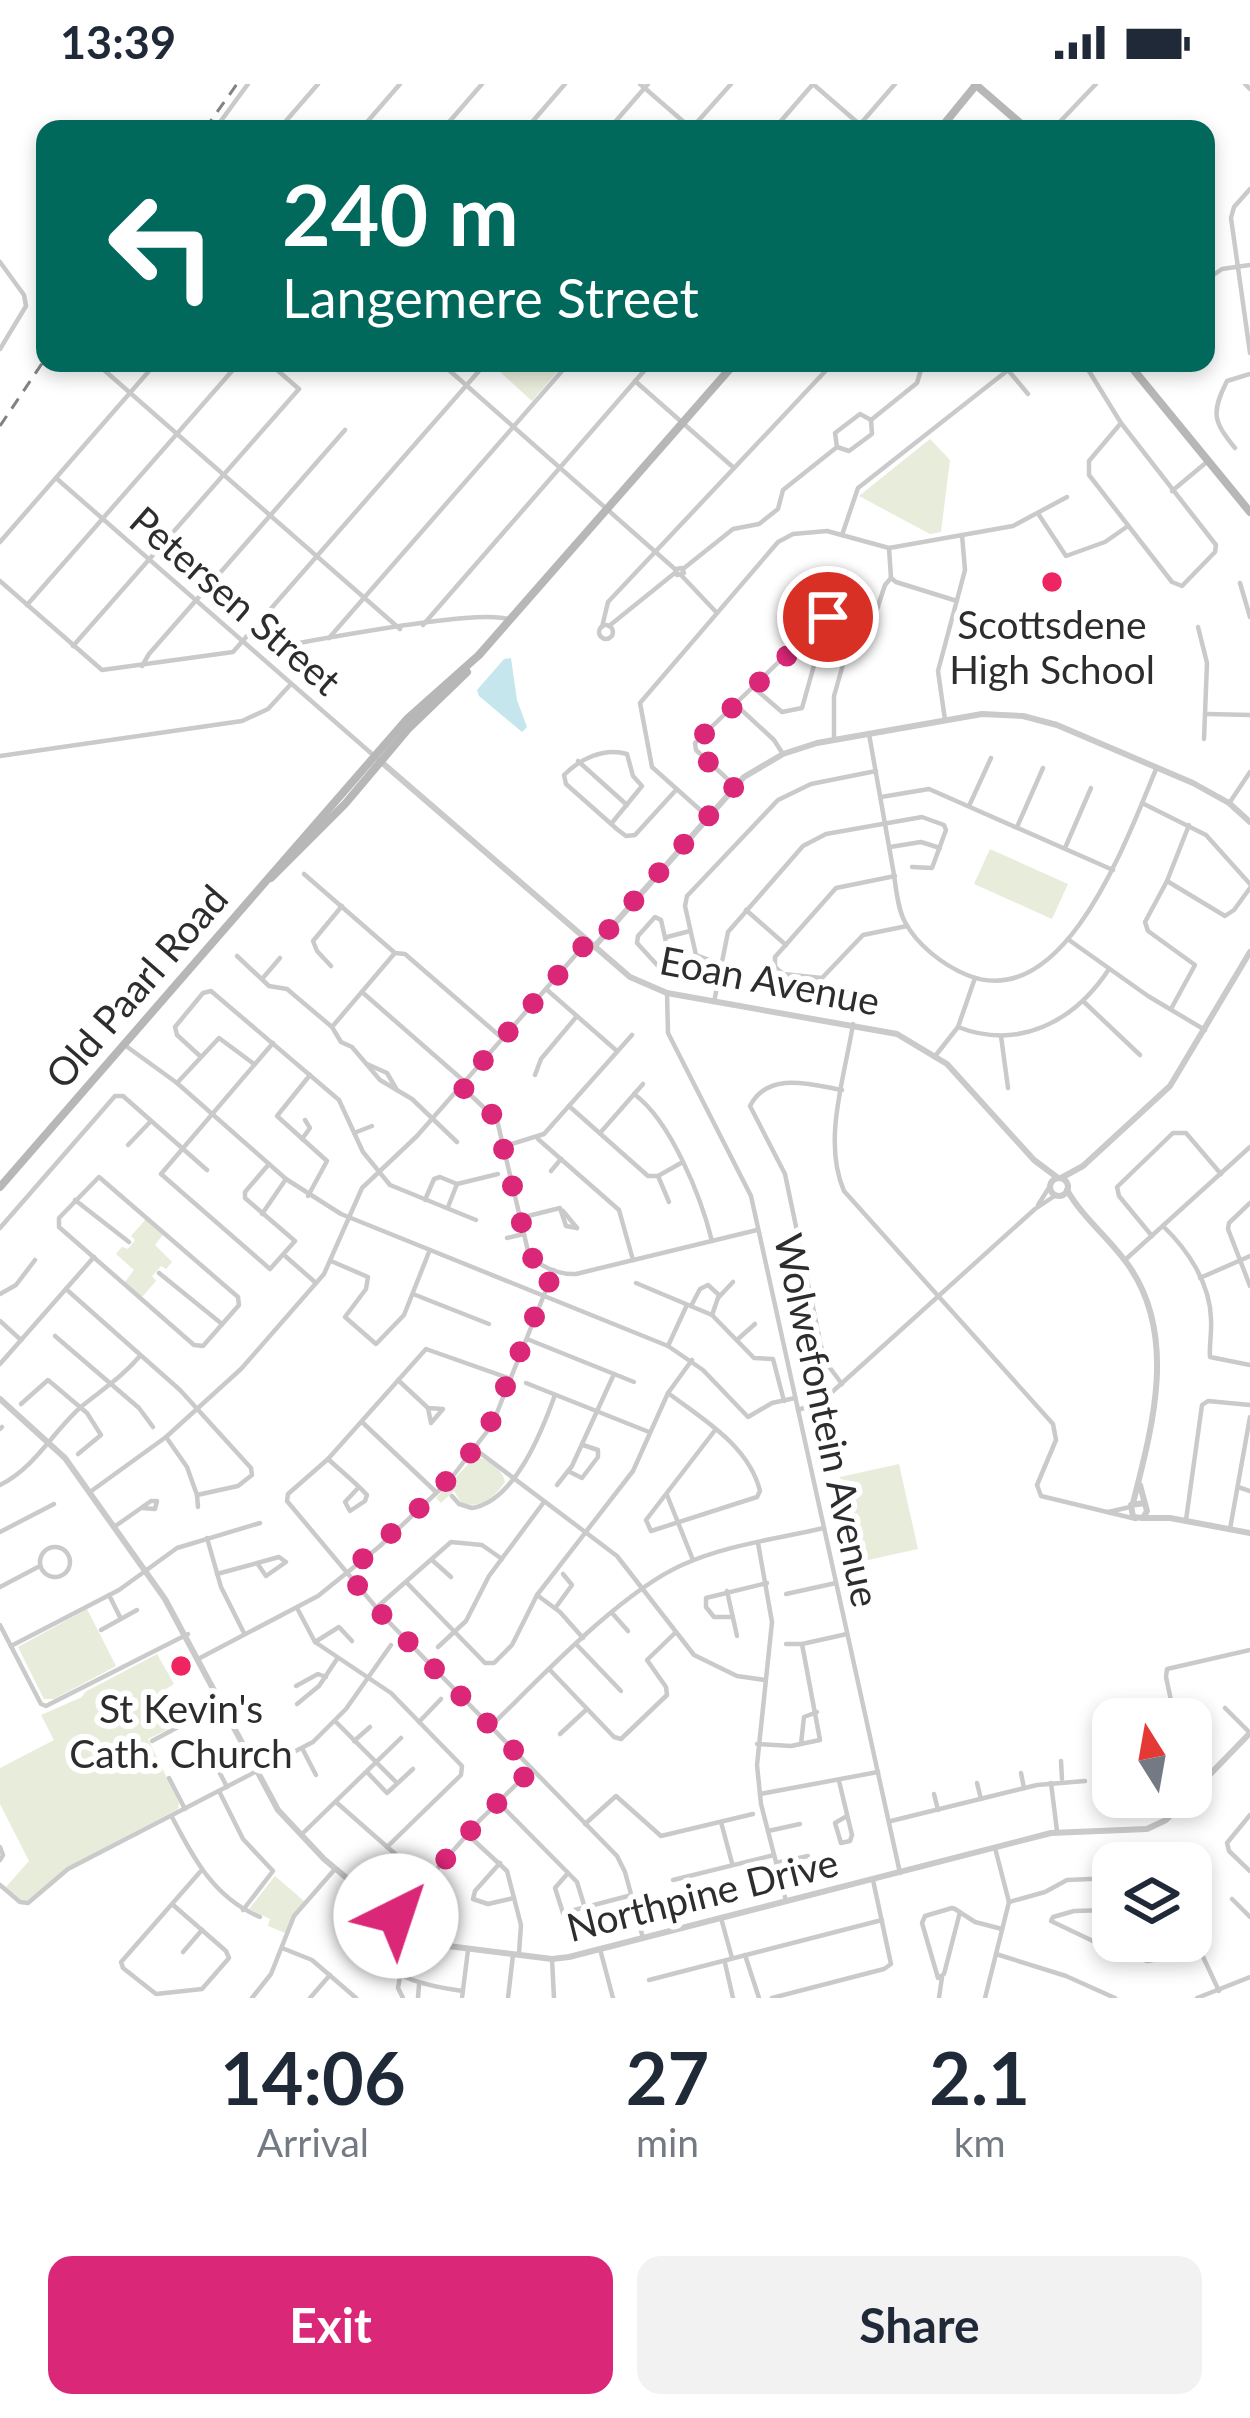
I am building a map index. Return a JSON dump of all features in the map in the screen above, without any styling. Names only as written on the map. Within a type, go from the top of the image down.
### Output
[{"type":"main road","points":[[947,120],[976,84],[1017,120]]},
{"type":"main road","name":"Old Paarl Road","points":[[0,1187],[269,878],[280,872],[422,704],[479,655],[727,372]]},
{"type":"main road","points":[[1134,372],[1250,512]]},
{"type":"street","points":[[222,120],[248,84]]},
{"type":"street","points":[[287,120],[319,84]]},
{"type":"street","points":[[369,120],[400,84]]},
{"type":"street","points":[[468,84],[476,92]]},
{"type":"street","points":[[451,120],[482,84]]},
{"type":"street","points":[[534,120],[566,84]]},
{"type":"street","points":[[700,120],[731,84]]},
{"type":"street","points":[[781,120],[813,84],[851,120]]},
{"type":"street","points":[[867,120],[896,84]]},
{"type":"street","points":[[1062,120],[1096,84]]},
{"type":"street","points":[[616,120],[644,85],[682,120]]},
{"type":"street","points":[[1250,189],[1232,212],[1250,353]]},
{"type":"street","points":[[1215,274],[1250,265]]},
{"type":"street","points":[[0,349],[26,306],[24,295],[1,266]]},
{"type":"street","points":[[106,372],[400,629]]},
{"type":"street","points":[[0,542],[148,372]]},
{"type":"street","points":[[27,604],[231,372]]},
{"type":"street","points":[[73,646],[298,389],[278,372]]},
{"type":"street","points":[[451,372],[669,562],[717,613]]},
{"type":"street","points":[[0,581],[102,670],[228,654],[243,643],[478,372]]},
{"type":"street","points":[[329,638],[561,372]]},
{"type":"street","points":[[423,625],[643,372]]},
{"type":"street","points":[[825,372],[608,602],[603,616],[608,627],[737,527],[759,524],[778,509],[783,490],[837,447]]},
{"type":"street","points":[[871,420],[917,383],[920,372]]},
{"type":"street","points":[[842,535],[858,488],[1005,372]]},
{"type":"street","points":[[1010,372],[1028,394]]},
{"type":"street","points":[[1090,372],[1121,423],[1216,545],[1185,585],[1172,582],[1087,470],[1089,460],[1121,423]]},
{"type":"street","points":[[1235,448],[1219,428],[1216,408],[1227,381],[1250,374]]},
{"type":"street","points":[[635,381],[734,468]]},
{"type":"street","points":[[865,414],[871,420],[874,431],[862,442],[849,451],[837,447],[834,435],[857,415],[865,414]]},
{"type":"street","points":[[142,666],[345,430]]},
{"type":"street","points":[[1172,491],[1208,461]]},
{"type":"street","name":"Petersen Street","points":[[56,478],[378,759]]},
{"type":"street","points":[[1239,499],[1250,491]]},
{"type":"street","points":[[707,816],[650,762],[640,703],[782,539],[821,531],[889,548],[1013,526],[1067,497]]},
{"type":"street","points":[[1038,514],[1059,551],[1068,556],[1107,542],[1128,526]]},
{"type":"street","points":[[945,720],[938,671],[965,563],[962,535]]},
{"type":"street","points":[[735,786],[695,745],[826,617],[871,627],[892,578],[889,548]]},
{"type":"street","points":[[892,578],[957,601]]},
{"type":"street","points":[[1240,584],[1250,616]]},
{"type":"street","points":[[753,687],[782,712],[802,708],[820,648],[798,612],[819,591],[878,607]]},
{"type":"street","points":[[274,647],[494,616],[510,620]]},
{"type":"street","points":[[834,740],[833,703],[854,626]]},
{"type":"street","points":[[1198,627],[1207,663],[1204,739]]},
{"type":"street","points":[[0,756],[242,722],[268,709],[291,685]]},
{"type":"street","points":[[735,704],[783,754]]},
{"type":"street","points":[[89,1492],[166,1437],[241,1369],[331,1261],[362,1188],[432,1120],[735,786],[783,754],[834,740],[982,714],[1023,716],[1057,725],[1157,767],[1229,803],[1250,822]]},
{"type":"street","points":[[1207,714],[1250,715]]},
{"type":"street","points":[[869,734],[907,926],[925,948],[975,978],[997,982],[1028,975],[1067,939],[1113,870],[1157,767]]},
{"type":"street","points":[[611,824],[643,786],[633,776],[626,752],[578,761],[563,779],[611,824],[626,836],[635,835],[676,790]]},
{"type":"street","points":[[969,806],[991,758]]},
{"type":"street","name":"Eoan Avenue","points":[[378,759],[630,977],[667,993],[897,1034],[936,1054],[1034,1160],[1050,1185],[1063,1192]]},
{"type":"street","points":[[578,761],[627,805]]},
{"type":"street","points":[[1017,827],[1043,768]]},
{"type":"street","points":[[720,964],[697,957],[685,906],[688,896],[771,805],[811,784],[876,771]]},
{"type":"street","points":[[1229,803],[1250,772]]},
{"type":"street","points":[[1065,848],[1091,788]]},
{"type":"street","points":[[881,797],[927,789],[1113,870]]},
{"type":"street","points":[[1142,802],[1189,825],[1218,846],[1250,886],[1225,916],[1167,881]]},
{"type":"street","points":[[715,1002],[725,937],[812,840],[925,817],[944,824],[946,830],[930,870],[912,866]]},
{"type":"street","points":[[1171,1010],[1195,965],[1145,926],[1189,825]]},
{"type":"street","points":[[890,847],[921,842],[940,848]]},
{"type":"street","points":[[304,874],[503,1039]]},
{"type":"street","points":[[895,876],[836,888],[776,957],[776,970],[819,979],[866,934],[907,926]]},
{"type":"street","points":[[332,966],[314,941],[341,906]]},
{"type":"street","points":[[746,910],[786,945]]},
{"type":"street","points":[[657,916],[665,937],[671,964],[665,969],[637,941],[657,916]]},
{"type":"street","points":[[665,937],[690,932]]},
{"type":"street","points":[[1067,939],[1205,1030]]},
{"type":"street","points":[[798,1410],[821,1402],[842,1384],[1035,1209],[1063,1192],[1083,1166],[1163,1093],[1250,952]]},
{"type":"street","points":[[332,1028],[395,953]]},
{"type":"street","points":[[237,956],[270,986],[287,988],[380,1080],[457,1142]]},
{"type":"street","points":[[262,979],[280,958]]},
{"type":"street","points":[[958,1027],[985,1037],[1047,1027],[1083,1001],[1109,968]]},
{"type":"street","points":[[936,1054],[958,1027],[975,978]]},
{"type":"street","points":[[546,989],[617,1051]]},
{"type":"street","points":[[200,1057],[177,1036],[175,1028],[207,991],[217,993],[342,1104],[354,1133],[392,1187],[476,1220]]},
{"type":"street","points":[[362,992],[496,1118],[532,1258],[568,1275],[758,1230]]},
{"type":"street","name":"Wolwefontein Avenue","points":[[667,993],[668,1033],[742,1172],[758,1230],[900,1873]]},
{"type":"street","points":[[1083,1001],[1141,1055]]},
{"type":"street","points":[[535,1075],[541,1059],[577,1016]]},
{"type":"street","points":[[853,1024],[835,1159],[844,1192],[1053,1424],[1056,1440],[1037,1484],[1039,1493],[1048,1500],[1103,1512],[1186,1520],[1250,1534]]},
{"type":"street","points":[[503,1146],[538,1138],[632,1034]]},
{"type":"street","points":[[1001,1036],[1008,1088]]},
{"type":"street","points":[[177,1083],[214,1040],[221,1038],[254,1064]]},
{"type":"street","points":[[269,1164],[244,1194],[294,1237],[294,1245],[275,1267],[266,1268],[164,1179],[162,1170],[273,1043]]},
{"type":"street","points":[[124,1044],[177,1083],[286,1179],[347,1217],[668,1346],[692,1360],[748,1417],[795,1398]]},
{"type":"street","points":[[367,1064],[386,1072],[398,1090]]},
{"type":"street","points":[[581,1070],[592,1079]]},
{"type":"street","points":[[380,1080],[386,1072]]},
{"type":"street","points":[[308,1196],[328,1162],[277,1116],[310,1075]]},
{"type":"street","points":[[842,1090],[790,1082],[763,1088],[750,1106],[782,1167],[824,1360],[842,1384]]},
{"type":"street","points":[[600,1133],[643,1084]]},
{"type":"street","points":[[634,1094],[650,1107],[700,1198],[712,1241]]},
{"type":"street","points":[[0,1228],[117,1095],[124,1096],[207,1171]]},
{"type":"street","points":[[568,1106],[648,1176],[658,1176],[681,1163]]},
{"type":"street","points":[[128,1145],[151,1120]]},
{"type":"street","points":[[302,1139],[310,1128],[305,1120]]},
{"type":"street","points":[[354,1133],[372,1126]]},
{"type":"street","points":[[1152,1236],[1119,1196],[1117,1186],[1174,1133],[1186,1133],[1221,1174]]},
{"type":"street","points":[[538,1138],[619,1210],[633,1260]]},
{"type":"street","points":[[1125,1260],[1250,1147]]},
{"type":"street","points":[[551,1171],[561,1160]]},
{"type":"street","name":"Eoan Avenue","points":[[1034,1160],[1060,1178],[1063,1192]]},
{"type":"street","points":[[1035,1209],[1050,1185],[1083,1166]]},
{"type":"street","points":[[425,1200],[435,1178],[457,1184],[498,1174]]},
{"type":"street","points":[[658,1176],[669,1202]]},
{"type":"street","points":[[100,1177],[239,1299],[205,1345],[196,1346],[94,1257],[58,1225],[93,1178],[100,1177]]},
{"type":"street","points":[[262,1214],[286,1179]]},
{"type":"street","points":[[447,1209],[457,1184]]},
{"type":"street","points":[[1063,1192],[1125,1260],[1150,1308],[1158,1350],[1130,1514],[1140,1518]]},
{"type":"street","points":[[75,1200],[129,1242]]},
{"type":"street","points":[[1250,1203],[1228,1226],[1250,1286]]},
{"type":"street","points":[[520,1218],[560,1208]]},
{"type":"street","points":[[1163,1226],[1185,1247],[1200,1278],[1211,1313],[1210,1358],[1250,1365]]},
{"type":"street","points":[[507,1238],[524,1234]]},
{"type":"street","points":[[331,1261],[368,1276],[366,1289],[346,1316],[376,1344],[400,1322],[430,1250]]},
{"type":"street","points":[[284,1256],[316,1283]]},
{"type":"street","points":[[1200,1278],[1250,1256]]},
{"type":"street","points":[[0,1364],[94,1257]]},
{"type":"street","points":[[0,1294],[16,1285],[35,1260]]},
{"type":"street","points":[[200,1658],[297,1608],[347,1573],[436,1493],[492,1425],[554,1270]]},
{"type":"street","points":[[160,1273],[223,1324]]},
{"type":"street","points":[[712,1315],[718,1298],[733,1282]]},
{"type":"street","points":[[636,1283],[712,1315],[756,1359],[774,1360],[784,1401]]},
{"type":"street","points":[[668,1346],[705,1285],[716,1290],[718,1298]]},
{"type":"street","points":[[66,1289],[197,1409],[252,1473],[238,1486],[197,1495]]},
{"type":"street","points":[[413,1294],[489,1324]]},
{"type":"street","points":[[0,1321],[21,1340]]},
{"type":"street","points":[[738,1339],[755,1324]]},
{"type":"street","points":[[55,1336],[139,1408],[153,1427]]},
{"type":"street","points":[[526,1339],[634,1382]]},
{"type":"street","points":[[511,1379],[431,1348],[423,1352],[328,1459],[288,1494],[288,1503],[376,1608],[619,1859],[643,1938]]},
{"type":"street","points":[[0,1485],[25,1469],[80,1407],[112,1385],[141,1355]]},
{"type":"street","points":[[407,1583],[489,1665],[512,1645],[537,1595],[633,1471],[668,1393],[692,1360]]},
{"type":"street","points":[[557,1485],[614,1374]]},
{"type":"street","points":[[21,1404],[48,1380],[80,1407],[101,1435],[78,1454]]},
{"type":"street","points":[[398,1380],[428,1408]]},
{"type":"street","points":[[526,1383],[649,1432]]},
{"type":"street","points":[[668,1393],[716,1429],[753,1468],[760,1494],[652,1532],[646,1525],[716,1429]]},
{"type":"street","points":[[452,1496],[465,1507],[480,1508],[494,1500],[537,1445],[555,1395]]},
{"type":"street","name":"Northpine Drive","points":[[0,1399],[49,1442],[145,1570],[188,1634],[278,1810],[335,1869],[424,1943],[552,1959],[1058,1832],[1152,1827],[1163,1818]]},
{"type":"street","points":[[1186,1520],[1202,1405],[1208,1401],[1250,1405]]},
{"type":"street","points":[[1230,1529],[1250,1417]]},
{"type":"street","points":[[362,1422],[436,1493]]},
{"type":"street","points":[[166,1437],[187,1467],[198,1507]]},
{"type":"street","points":[[568,1471],[582,1478],[598,1457],[598,1450],[581,1444]]},
{"type":"street","points":[[475,1449],[620,1558],[698,1658],[737,1676],[764,1680]]},
{"type":"street","points":[[328,1459],[359,1487]]},
{"type":"street","points":[[1140,1475],[1147,1511],[1140,1518]]},
{"type":"street","points":[[1238,1487],[1250,1491]]},
{"type":"street","points":[[667,1495],[693,1560]]},
{"type":"street","points":[[438,1647],[471,1614],[502,1559],[544,1502]]},
{"type":"street","points":[[0,1532],[54,1504]]},
{"type":"street","points":[[1103,1512],[1145,1504],[1170,1518]]},
{"type":"street","points":[[114,1527],[142,1508]]},
{"type":"street","points":[[11,1646],[109,1595],[177,1547],[260,1523]]},
{"type":"street","points":[[490,1726],[583,1638],[643,1591],[693,1560],[824,1528]]},
{"type":"street","points":[[207,1538],[217,1574],[245,1635]]},
{"type":"street","points":[[376,1608],[456,1540],[484,1546],[502,1559]]},
{"type":"street","points":[[758,1543],[772,1622],[758,1744],[760,1794],[786,1901]]},
{"type":"street","points":[[61,1546],[72,1563],[48,1578],[39,1566],[38,1558],[61,1546]]},
{"type":"street","points":[[217,1574],[257,1563],[281,1557],[286,1562],[266,1576],[257,1563]]},
{"type":"street","points":[[432,1560],[451,1577]]},
{"type":"street","points":[[0,1587],[39,1566]]},
{"type":"street","points":[[555,1608],[572,1585],[563,1574]]},
{"type":"street","points":[[733,1617],[716,1618],[705,1605],[710,1595],[767,1583]]},
{"type":"street","points":[[786,1594],[836,1583]]},
{"type":"street","points":[[728,1592],[737,1636]]},
{"type":"street","points":[[109,1595],[121,1619]]},
{"type":"street","points":[[537,1595],[583,1638]]},
{"type":"street","points":[[297,1608],[315,1642],[387,1690],[461,1765],[463,1772],[387,1847]]},
{"type":"street","points":[[101,1630],[137,1610]]},
{"type":"street","points":[[613,1614],[628,1631]]},
{"type":"street","points":[[0,1625],[41,1704],[52,1704],[188,1634]]},
{"type":"street","points":[[315,1642],[339,1627],[352,1641]]},
{"type":"street","points":[[549,1670],[614,1737],[625,1736],[667,1695],[668,1689],[647,1660],[675,1634]]},
{"type":"street","points":[[786,1644],[847,1634]]},
{"type":"street","points":[[576,1644],[620,1691]]},
{"type":"street","points":[[758,1744],[802,1746],[821,1739],[802,1644]]},
{"type":"street","points":[[0,1885],[26,1904],[68,1869],[302,1748],[335,1720],[391,1646]]},
{"type":"street","points":[[1172,1698],[1167,1669],[1250,1650]]},
{"type":"street","points":[[297,1704],[309,1697],[338,1659]]},
{"type":"street","points":[[296,1685],[318,1674],[326,1677]]},
{"type":"street","points":[[419,1722],[441,1699]]},
{"type":"street","points":[[152,1741],[223,1703]]},
{"type":"street","points":[[1225,1708],[1250,1733]]},
{"type":"street","points":[[560,1734],[587,1709]]},
{"type":"street","points":[[802,1746],[804,1717],[817,1712]]},
{"type":"street","points":[[335,1720],[397,1784]]},
{"type":"street","points":[[354,1741],[370,1727]]},
{"type":"street","name":"Northpine Drive","points":[[1212,1773],[1250,1733]]},
{"type":"street","points":[[301,1835],[400,1738]]},
{"type":"street","points":[[203,1740],[227,1787]]},
{"type":"street","points":[[302,1748],[316,1774]]},
{"type":"street","points":[[1061,1761],[1062,1782]]},
{"type":"street","points":[[367,1772],[387,1793],[412,1769]]},
{"type":"street","points":[[393,1919],[532,1769]]},
{"type":"street","points":[[760,1794],[878,1772]]},
{"type":"street","points":[[1021,1773],[1024,1788]]},
{"type":"street","points":[[169,1778],[184,1809]]},
{"type":"street","points":[[839,1781],[847,1816]]},
{"type":"street","points":[[889,1822],[1024,1788],[1085,1781]]},
{"type":"street","points":[[977,1783],[981,1799]]},
{"type":"street","points":[[1051,1783],[1058,1832]]},
{"type":"street","points":[[219,1791],[243,1839],[273,1870],[243,1910]]},
{"type":"street","points":[[934,1794],[938,1810]]},
{"type":"street","points":[[585,1824],[616,1796],[661,1836],[753,1814]]},
{"type":"street","points":[[336,1802],[427,1881]]},
{"type":"street","points":[[499,1802],[579,1886],[585,1908]]},
{"type":"street","points":[[1250,1815],[1227,1843],[1250,1871]]},
{"type":"street","points":[[172,1816],[200,1871],[243,1910],[260,1917]]},
{"type":"street","points":[[721,1822],[732,1865]]},
{"type":"street","points":[[768,1831],[800,1824]]},
{"type":"street","points":[[468,1834],[508,1871],[521,1928],[508,1998]]},
{"type":"street","points":[[0,1847],[0,1860]]},
{"type":"street","points":[[985,1998],[1009,1902],[995,1848]]},
{"type":"street","points":[[673,1880],[774,1855]]},
{"type":"street","points":[[776,1864],[808,1856]]},
{"type":"street","points":[[500,1863],[473,1899],[484,1904],[514,1898]]},
{"type":"street","points":[[252,1998],[268,1979],[294,1916],[335,1869]]},
{"type":"street","points":[[172,1904],[229,1958],[203,1988],[184,1995],[153,1994],[121,1964],[200,1871]]},
{"type":"street","points":[[568,1874],[555,1888],[560,1910],[567,1913],[632,1895]]},
{"type":"street","points":[[1009,1902],[1046,1892],[1067,1880],[1092,1879]]},
{"type":"street","points":[[772,1998],[891,1964],[873,1880]]},
{"type":"street","points":[[369,1898],[345,1931],[400,1978],[462,1994],[468,1950]]},
{"type":"street","points":[[1232,1899],[1250,1917]]},
{"type":"street","points":[[942,1977],[933,1973],[922,1919],[950,1908],[977,1923],[1002,1929]]},
{"type":"street","points":[[1108,1910],[1107,1929],[1100,1942],[1051,1921],[1074,1911],[1108,1910]]},
{"type":"street","points":[[939,1998],[960,1912]]},
{"type":"street","points":[[721,1918],[733,1998]]},
{"type":"street","points":[[649,1980],[882,1920]]},
{"type":"street","points":[[182,1952],[202,1930]]},
{"type":"street","points":[[281,1948],[308,1958],[356,1998]]},
{"type":"street","points":[[600,1949],[613,1998]]},
{"type":"street","points":[[996,1954],[1066,1976],[1115,1998]]},
{"type":"street","points":[[745,1955],[759,1998]]},
{"type":"street","points":[[552,1959],[554,1998]]},
{"type":"street","points":[[1207,1962],[1219,1990]]},
{"type":"street","points":[[310,1998],[330,1975]]},
{"type":"street","points":[[400,1978],[403,1998]]},
{"type":"street","points":[[1197,1998],[1250,1978]]},
{"type":"street","points":[[418,1998],[419,1984]]},
{"type":"green space","points":[[500,372],[557,372],[532,401]]},
{"type":"green space","points":[[930,439],[950,460],[941,532],[930,534],[859,496]]},
{"type":"green space","points":[[990,849],[1068,884],[1052,919],[974,884]]},
{"type":"green space","points":[[146,1219],[164,1233],[155,1245],[172,1262],[152,1276],[156,1281],[141,1298],[124,1283],[134,1270],[116,1254],[122,1247],[128,1249],[135,1240],[131,1236]]},
{"type":"green space","points":[[475,1457],[494,1465],[505,1482],[482,1503],[462,1504],[454,1491],[441,1503],[436,1498]]},
{"type":"green space","points":[[899,1464],[918,1549],[859,1562],[840,1477]]},
{"type":"green space","points":[[87,1609],[116,1666],[54,1699],[44,1699],[18,1647]]},
{"type":"green space","points":[[157,1654],[174,1684],[166,1689],[183,1722],[148,1739],[178,1809],[68,1867],[22,1901],[6,1887],[29,1861],[0,1804],[0,1768],[54,1740],[41,1715]]},
{"type":"green space","points":[[275,1876],[304,1901],[285,1933],[268,1926],[270,1919],[249,1909]]},
{"type":"water","points":[[511,658],[517,700],[527,727],[522,732],[477,690],[504,659]]},
{"type":"railway","points":[[211,120],[237,84]]},
{"type":"railway","points":[[0,426],[36,372]]},
{"type":"place","name":"Scottsdene High School","points":[[1052,582]]},
{"type":"place","name":"St Kevin's Cath. Church","points":[[181,1666]]},
{"type":"route","points":[[396,1916],[532,1769],[347,1573],[449,1481],[485,1436],[554,1270],[529,1254],[496,1118],[461,1086],[587,942],[593,947],[597,943],[735,786],[696,751],[695,743],[828,617]]}]
